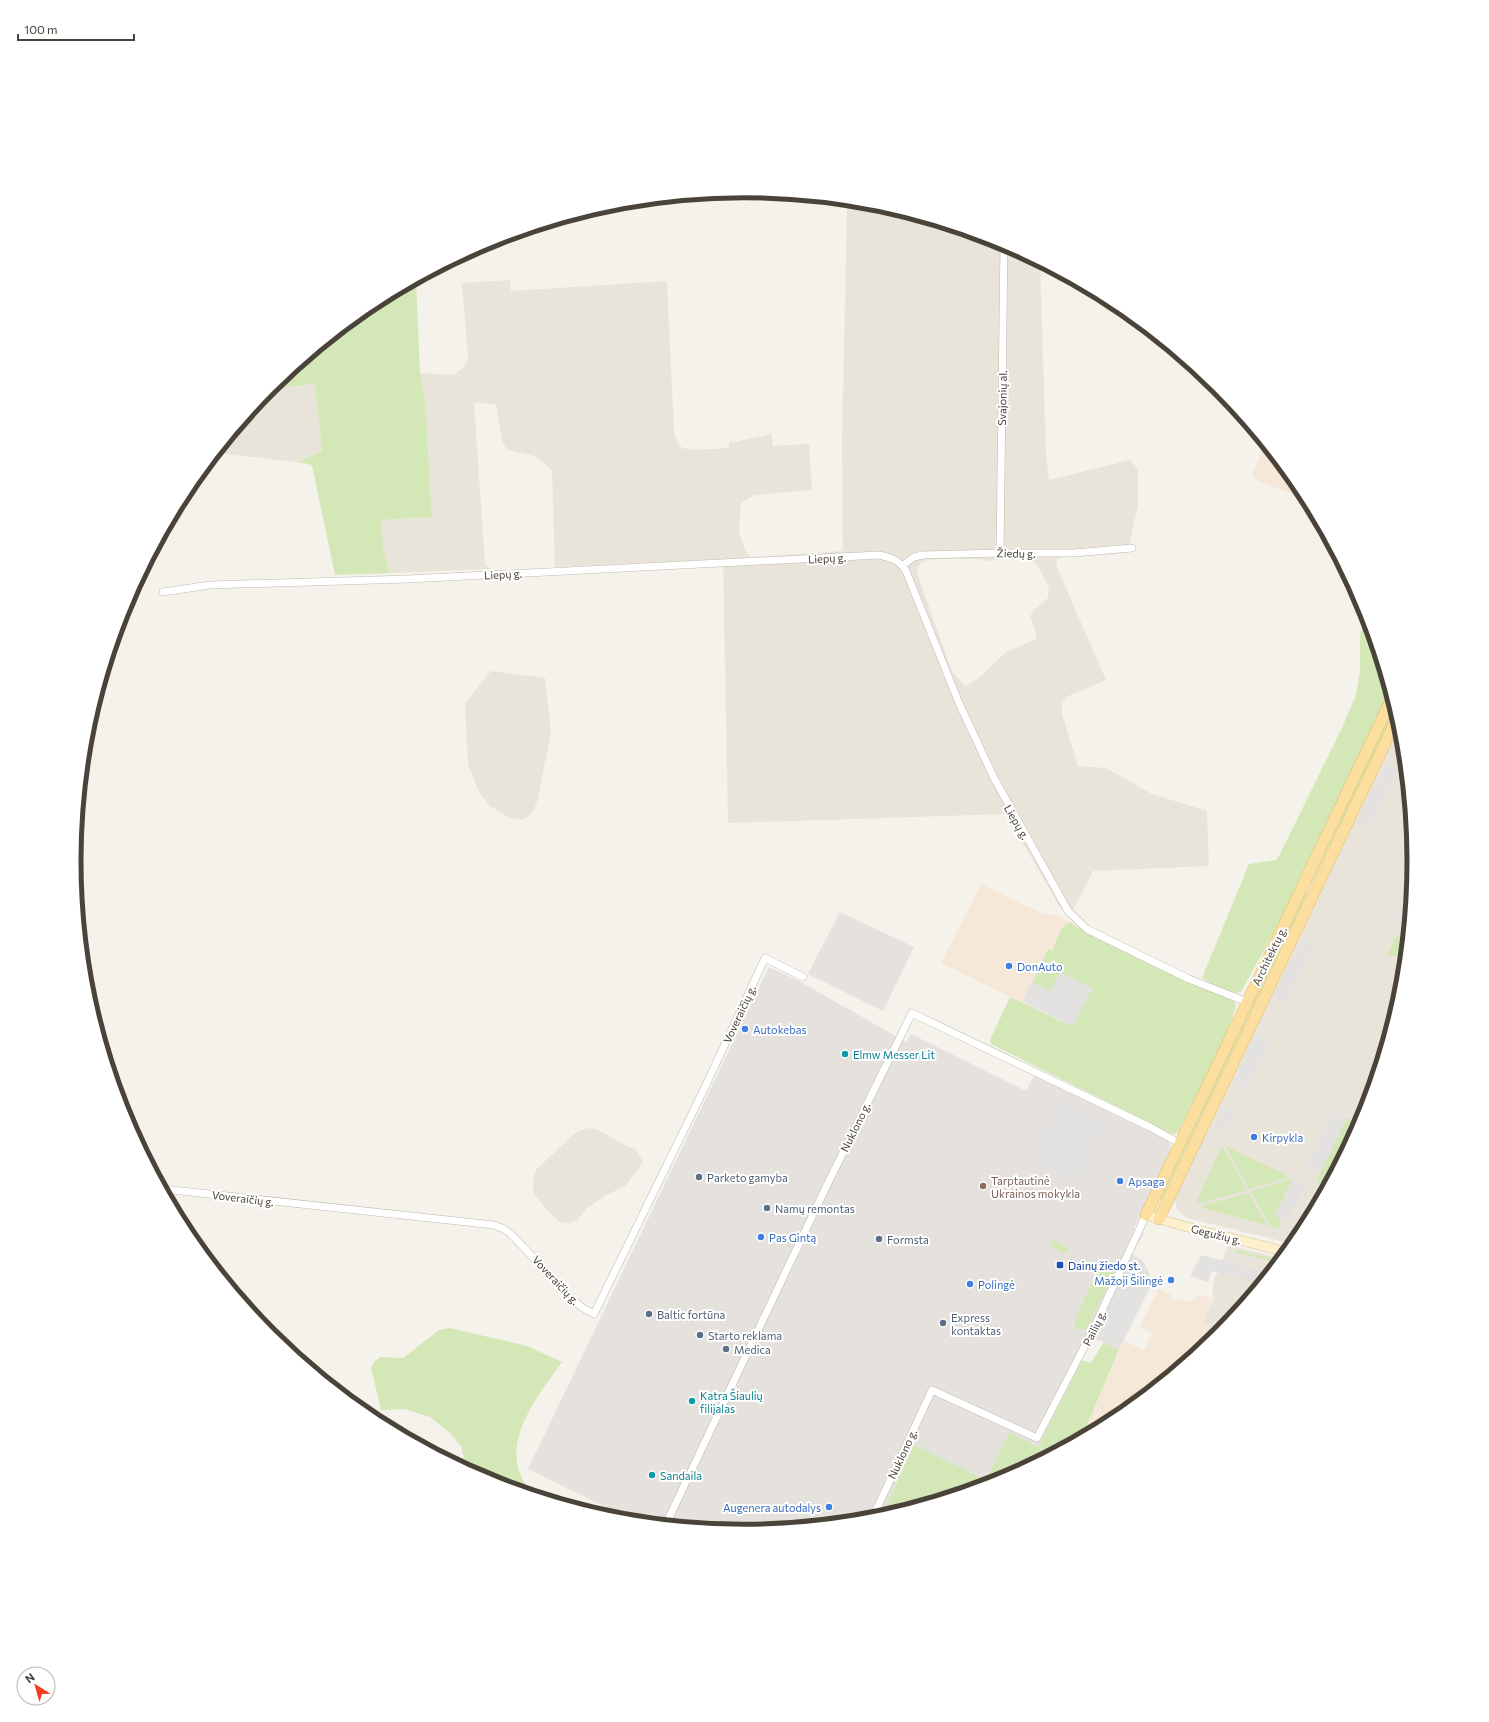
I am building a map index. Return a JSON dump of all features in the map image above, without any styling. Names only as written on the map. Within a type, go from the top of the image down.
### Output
[{"type":"main road","name":"Architektų g.","points":[[1146,1215],[1389,705]]},
{"type":"main road","name":"Architektų g.","points":[[1159,1219],[1393,725]]},
{"type":"main road","points":[[1304,883],[1316,888]]},
{"type":"main road","name":"Gegužių g.","points":[[1146,1215],[1281,1251]]},
{"type":"street","name":"Svajonių al.","points":[[1000,553],[1004,251]]},
{"type":"street","name":"Žiedų g.","points":[[903,565],[914,557],[923,555],[1074,553],[1132,548]]},
{"type":"street","name":"Liepų g.","points":[[163,592],[210,585],[408,579],[879,555],[893,558],[903,565],[959,703],[994,778],[1068,911],[1087,929],[1189,979],[1247,1002]]},
{"type":"street","name":"Voveraičių g.","points":[[168,1190],[494,1225],[511,1234],[574,1301],[594,1314],[706,1086],[765,958],[803,977]]},
{"type":"street","name":"Nuklono g.","points":[[668,1520],[827,1185],[912,1013],[1150,1127],[1179,1143]]},
{"type":"street","name":"Pailių g.","points":[[932,1390],[1037,1438],[1093,1330],[1146,1215]]},
{"type":"street","name":"Nuklono g.","points":[[875,1512],[932,1390]]},
{"type":"shaded area","points":[[847,206],[874,210],[916,220],[958,233],[998,248],[1040,267],[1046,454],[1049,480],[1130,460],[1138,469],[1138,504],[1128,553],[1058,558],[1056,565],[1106,680],[1066,697],[1062,704],[1062,714],[1078,766],[1106,768],[1152,794],[1207,811],[1209,866],[1093,871],[1073,910],[1061,909],[1006,814],[728,823],[723,560],[555,567],[552,471],[545,463],[534,456],[508,450],[503,444],[496,404],[474,403],[485,564],[491,569],[390,573],[384,555],[381,532],[382,520],[432,517],[425,401],[420,373],[453,375],[465,366],[468,358],[462,283],[510,280],[511,291],[667,281],[674,432],[677,442],[682,448],[694,450],[729,448],[729,443],[771,434],[773,446],[809,444],[812,490],[754,495],[741,503],[739,531],[744,548],[750,557],[843,551],[842,443]],"holes":[[[1022,556],[1031,559],[1038,566],[1049,588],[1048,598],[1034,610],[1030,616],[1037,637],[1036,639],[1006,652],[980,677],[965,686],[952,671],[917,573],[918,567],[921,563],[933,559],[977,559],[988,561]]]},
{"type":"shaded area","points":[[315,383],[322,451],[298,462],[221,454],[246,424],[281,387]]},
{"type":"shaded area","points":[[1263,448],[1299,496],[1256,480],[1252,474]]},
{"type":"shaded area","points":[[491,671],[545,678],[551,732],[537,802],[533,811],[526,818],[521,820],[510,818],[490,806],[479,792],[468,764],[465,703]]},
{"type":"shaded area","points":[[1395,730],[1402,774],[1407,818],[1407,904],[1402,948],[1395,990],[1385,1033],[1373,1074],[1340,1154],[1319,1193],[1287,1243],[1187,1218],[1177,1209],[1175,1199]]},
{"type":"shaded area","points":[[1387,763],[1399,769],[1369,828],[1357,822]]},
{"type":"shaded area","points":[[981,884],[1044,914],[1054,914],[1070,922],[1062,928],[1051,950],[1048,949],[1092,988],[1073,1026],[941,963]]},
{"type":"shaded area","points":[[1399,906],[1406,910],[1403,926],[1392,920]]},
{"type":"shaded area","points":[[840,912],[914,947],[883,1011],[808,974]]},
{"type":"shaded area","points":[[1304,936],[1316,942],[1285,1003],[1274,997]]},
{"type":"shaded area","points":[[769,967],[799,981],[906,1042],[911,1034],[1026,1091],[1034,1076],[1168,1140],[1171,1148],[1170,1155],[1134,1228],[1144,1234],[1132,1254],[1082,1360],[1038,1447],[1010,1432],[988,1478],[983,1480],[914,1445],[884,1510],[831,1519],[788,1523],[744,1524],[701,1523],[658,1519],[616,1512],[528,1469]]},
{"type":"shaded area","points":[[1060,972],[1092,988],[1073,1026],[1022,1001],[1032,982],[1050,991]]},
{"type":"shaded area","points":[[1255,1036],[1269,1043],[1247,1088],[1234,1082]]},
{"type":"shaded area","points":[[1056,1096],[1109,1121],[1079,1185],[1026,1160]]},
{"type":"shaded area","points":[[1224,1107],[1235,1113],[1224,1133],[1214,1128]]},
{"type":"shaded area","points":[[1333,1111],[1347,1118],[1319,1175],[1305,1168]]},
{"type":"shaded area","points":[[588,1128],[597,1129],[626,1146],[636,1149],[643,1162],[625,1186],[605,1196],[587,1208],[577,1220],[570,1223],[560,1222],[549,1212],[533,1193],[533,1180],[536,1170],[575,1133]]},
{"type":"shaded area","points":[[1292,1179],[1305,1185],[1287,1222],[1275,1216]]},
{"type":"shaded area","points":[[1230,1245],[1276,1258],[1243,1298],[1202,1341],[1209,1326],[1203,1322],[1214,1299],[1212,1289],[1227,1248]]},
{"type":"shaded area","points":[[1132,1254],[1142,1260],[1150,1274],[1146,1282],[1151,1285],[1119,1350],[1093,1337]]},
{"type":"shaded area","points":[[1201,1255],[1265,1272],[1257,1282],[1212,1271],[1208,1282],[1190,1276]]},
{"type":"shaded area","points":[[1159,1289],[1174,1296],[1172,1300],[1174,1302],[1178,1298],[1189,1302],[1200,1295],[1214,1299],[1203,1322],[1209,1326],[1202,1341],[1182,1360],[1148,1387],[1113,1413],[1085,1431],[1124,1341],[1144,1350],[1152,1333],[1140,1327]]},
{"type":"green space","points":[[416,284],[420,373],[425,401],[432,517],[382,520],[383,547],[390,573],[335,575],[312,465],[298,462],[322,451],[315,384],[280,387],[307,362],[341,335],[376,309]]},
{"type":"green space","points":[[1364,625],[1373,648],[1387,697],[1278,925],[1241,992],[1236,993],[1226,991],[1202,978],[1249,864],[1276,860],[1279,856],[1341,730],[1356,695],[1360,671],[1360,635]]},
{"type":"green space","points":[[1390,712],[1392,718],[1311,884],[1310,883]]},
{"type":"green space","points":[[1306,891],[1307,894],[1161,1200],[1158,1199]]},
{"type":"green space","points":[[1070,922],[1079,928],[1235,1002],[1236,1005],[1230,1026],[1179,1131],[1175,1134],[1170,1133],[991,1044],[990,1040],[1010,997],[1069,1025],[1073,1025],[1092,988],[1050,991],[1032,982],[1048,949],[1052,950],[1062,928]]},
{"type":"green space","points":[[1404,931],[1401,956],[1387,955],[1397,935],[1400,937]]},
{"type":"green space","points":[[1347,1118],[1354,1121],[1329,1174],[1325,1171],[1322,1179],[1325,1181],[1324,1184],[1316,1181]]},
{"type":"green space","points":[[1222,1146],[1247,1190],[1197,1204],[1197,1200]]},
{"type":"green space","points":[[1225,1146],[1286,1175],[1288,1178],[1249,1189]]},
{"type":"green space","points":[[1292,1179],[1275,1216],[1281,1219],[1279,1228],[1270,1226],[1251,1191]]},
{"type":"green space","points":[[1248,1193],[1267,1225],[1202,1208],[1204,1205]]},
{"type":"green space","points":[[1053,1240],[1068,1248],[1066,1254],[1050,1246]]},
{"type":"green space","points":[[1237,1250],[1275,1259],[1273,1262],[1234,1252]]},
{"type":"green space","points":[[1117,1261],[1119,1263],[1087,1328],[1081,1330],[1075,1328],[1075,1320],[1100,1266]]},
{"type":"green space","points":[[450,1328],[527,1346],[562,1362],[542,1390],[524,1420],[519,1437],[516,1453],[519,1469],[526,1485],[523,1486],[465,1462],[461,1446],[450,1433],[430,1417],[405,1409],[381,1410],[371,1368],[375,1361],[381,1357],[403,1358],[439,1330]]},
{"type":"green space","points":[[1104,1342],[1119,1350],[1085,1431],[1038,1456],[987,1478],[1010,1432],[1038,1447],[1082,1360],[1091,1363]]},
{"type":"green space","points":[[914,1445],[984,1479],[916,1502],[884,1510]]},
{"type":"place","name":"DonAuto","points":[[1009,966]]},
{"type":"place","name":"Autokebas","points":[[745,1029]]},
{"type":"place","name":"Elmw Messer Lit","points":[[845,1054]]},
{"type":"place","name":"Kirpykla","points":[[1254,1137]]},
{"type":"place","name":"Parketo gamyba","points":[[699,1177]]},
{"type":"place","name":"Apsaga","points":[[1120,1181]]},
{"type":"place","name":"Tarptautinė Ukrainos mokykla","points":[[983,1186]]},
{"type":"place","name":"Namų remontas","points":[[767,1208]]},
{"type":"place","name":"Pas Gintą","points":[[761,1237]]},
{"type":"place","name":"Formsta","points":[[879,1239]]},
{"type":"place","name":"Dainų žiedo st.","points":[[1060,1265]]},
{"type":"place","name":"Mažoji Šilingė","points":[[1171,1280]]},
{"type":"place","name":"Polingė","points":[[970,1284]]},
{"type":"place","name":"Baltic fortūna","points":[[649,1314]]},
{"type":"place","name":"Express kontaktas","points":[[943,1323]]},
{"type":"place","name":"Starto reklama","points":[[700,1335]]},
{"type":"place","name":"Medica","points":[[726,1349]]},
{"type":"place","name":"Katra Šiaulių filijalas","points":[[692,1401]]},
{"type":"place","name":"Sandaila","points":[[652,1475]]},
{"type":"place","name":"Augenera autodalys","points":[[829,1507]]}]
